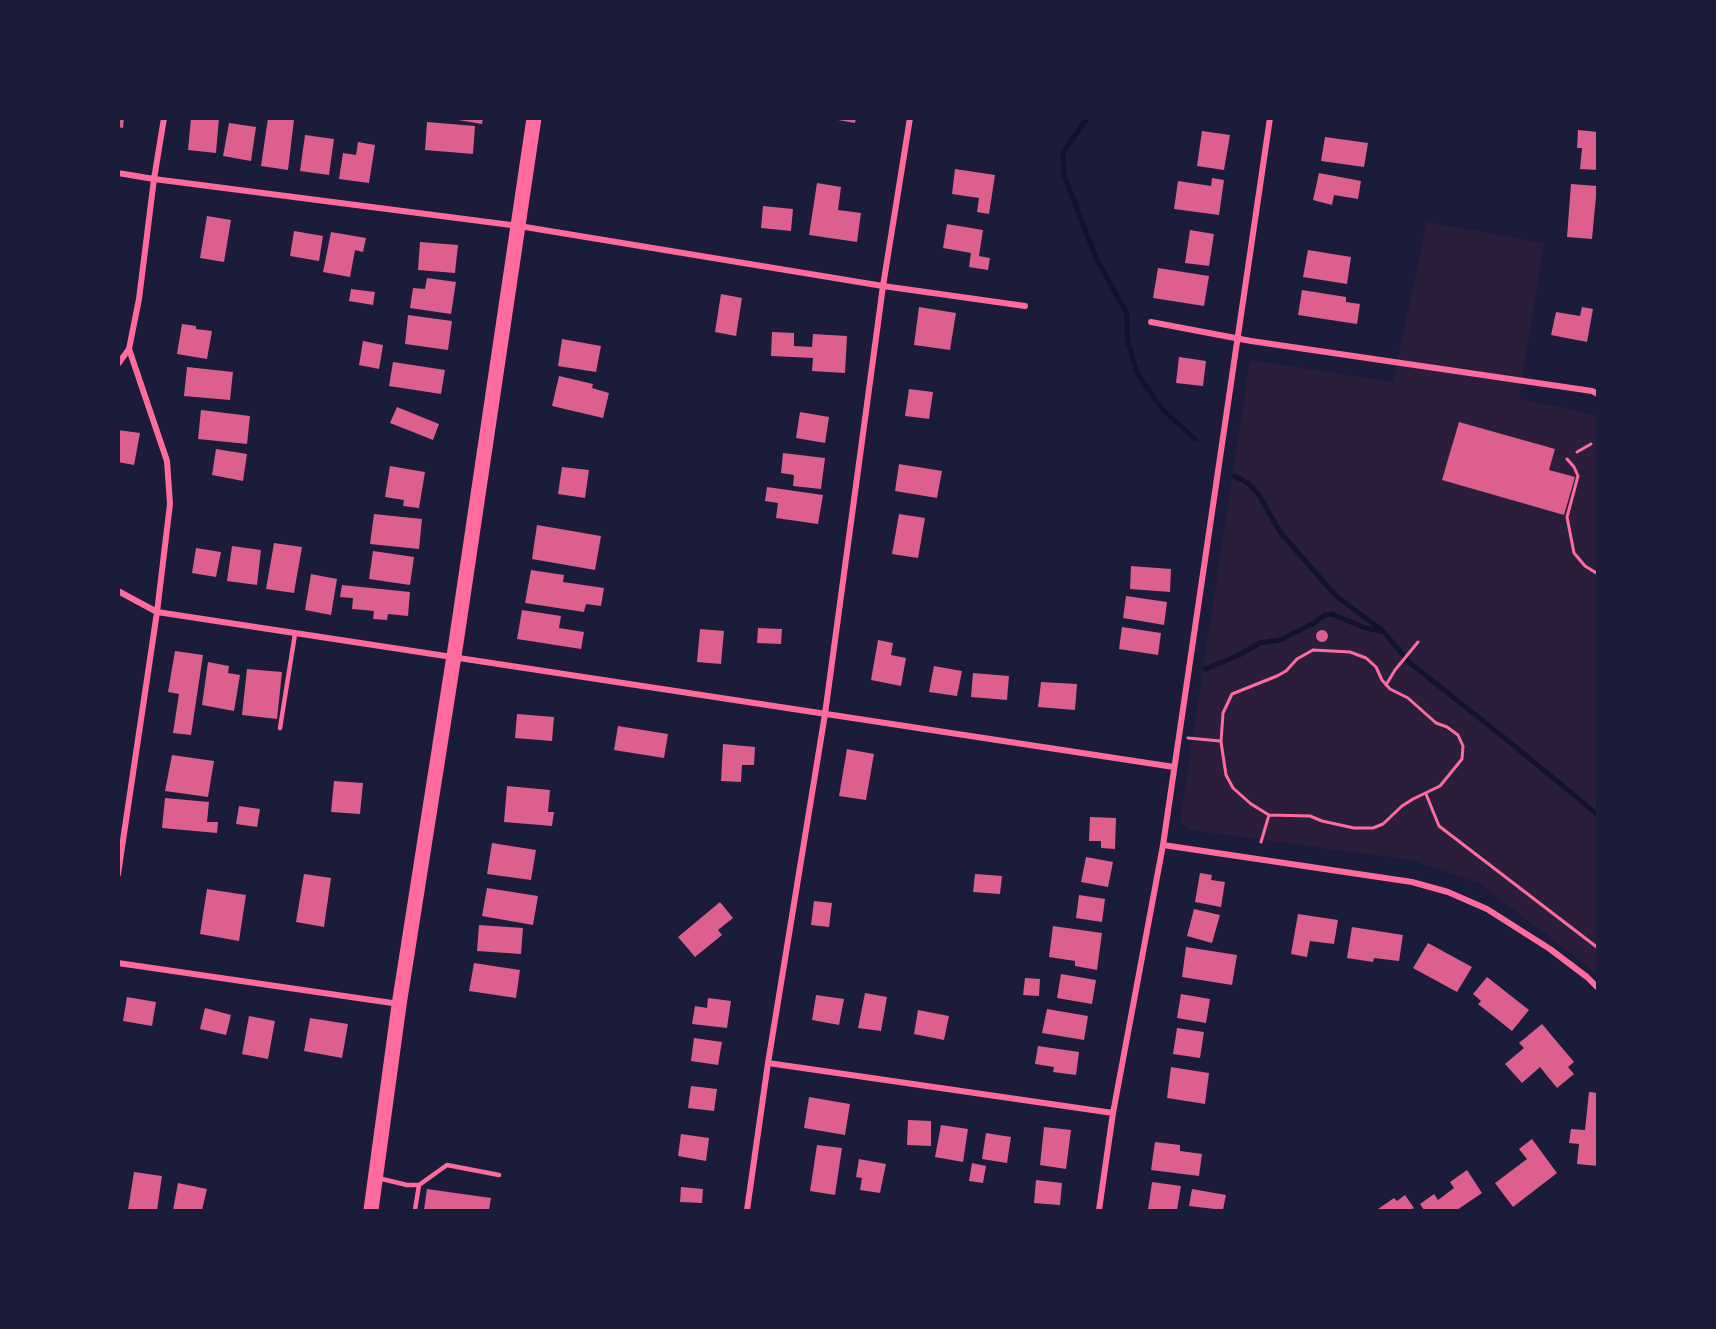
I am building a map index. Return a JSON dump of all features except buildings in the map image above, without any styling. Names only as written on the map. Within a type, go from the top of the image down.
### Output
[{"type":"main road","points":[[371,1210],[399,1005],[454,658],[534,118]]},
{"type":"street","points":[[118,364],[129,349],[139,299],[164,118]]},
{"type":"street","points":[[747,1210],[768,1063],[825,714],[883,286],[910,118]]},
{"type":"street","points":[[1099,1210],[1113,1113],[1163,845],[1270,118]]},
{"type":"street","points":[[118,173],[519,225],[883,286],[1025,306]]},
{"type":"street","points":[[1150,322],[1239,339],[1592,391],[1598,394]]},
{"type":"street","points":[[118,874],[157,612],[170,504],[167,461],[129,349]]},
{"type":"street","points":[[118,591],[157,612],[1174,767]]},
{"type":"street","points":[[1163,845],[1412,882],[1448,892],[1487,909],[1550,949],[1598,988]]},
{"type":"street","points":[[118,963],[399,1005]]},
{"type":"street","points":[[768,1063],[1113,1113]]},
{"type":"lane","points":[[280,728],[295,634]]},
{"type":"lane","points":[[375,1177],[407,1185],[419,1185],[447,1166],[499,1175]]},
{"type":"lane","points":[[415,1210],[419,1185]]},
{"type":"path","points":[[1577,452],[1591,444]]},
{"type":"path","points":[[1567,459],[1578,476],[1567,517],[1574,553],[1585,566],[1598,574]]},
{"type":"path","points":[[1386,685],[1418,642]]},
{"type":"path","points":[[1312,650],[1350,652],[1366,658],[1376,667],[1382,680],[1390,689],[1408,698],[1436,723],[1458,735],[1463,746],[1462,759],[1440,786],[1402,806],[1383,824],[1373,828],[1354,828],[1310,816],[1269,815],[1251,804],[1233,788],[1226,775],[1221,742],[1223,713],[1232,694],[1277,676],[1312,650]]},
{"type":"path","points":[[1186,738],[1221,742]]},
{"type":"path","points":[[1426,794],[1438,826],[1598,948]]},
{"type":"path","points":[[1261,842],[1269,815]]},
{"type":"shaded area","points":[[1427,222],[1544,243],[1519,399],[1591,414],[1597,418],[1597,974],[1479,883],[1411,860],[1190,830],[1180,821],[1250,360],[1393,382]]},
{"type":"waterway","points":[[1087,118],[1063,153],[1064,175],[1096,258],[1127,314],[1127,338],[1137,373],[1162,409],[1195,439]]},
{"type":"waterway","points":[[1234,476],[1248,483],[1259,495],[1280,532],[1336,596],[1383,631],[1409,662],[1598,815]]},
{"type":"waterway","points":[[1206,669],[1260,643],[1280,640],[1325,615],[1332,614],[1365,628],[1380,631]]}]
